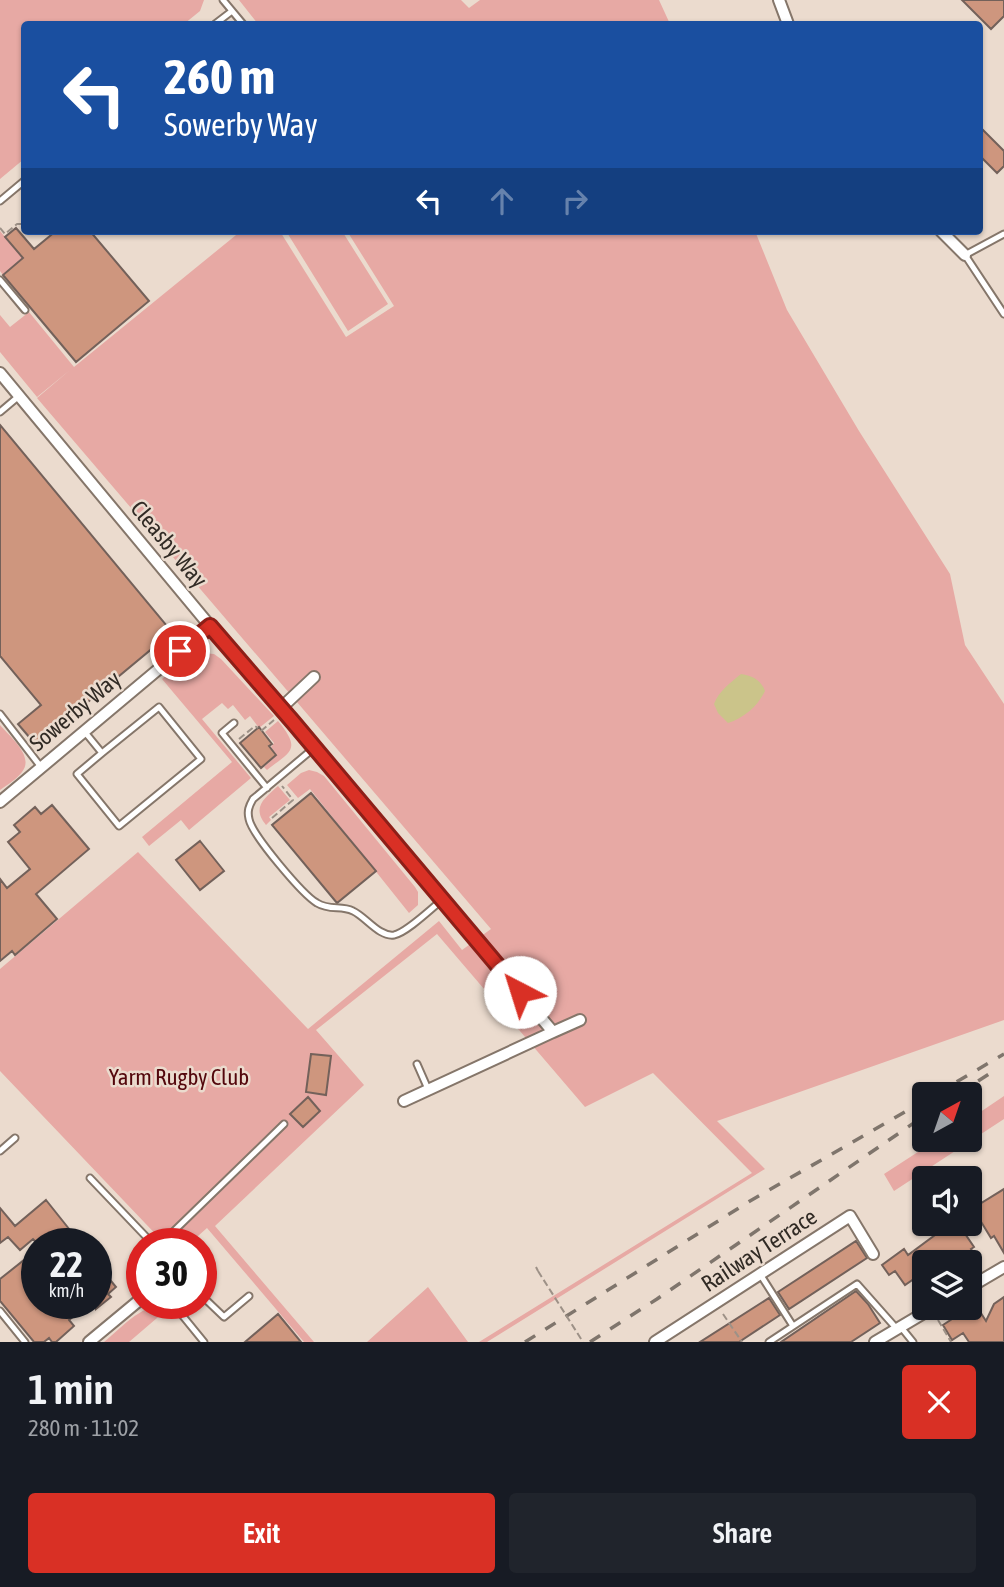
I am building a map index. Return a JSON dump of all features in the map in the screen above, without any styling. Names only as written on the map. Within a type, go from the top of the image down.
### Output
[{"type":"street","points":[[779,0],[787,21]]},
{"type":"street","points":[[945,235],[965,255]]},
{"type":"street","name":"Cleasby Way","points":[[0,373],[279,712],[314,748],[553,1032]]},
{"type":"street","name":"Sowerby Way","points":[[0,802],[210,626]]},
{"type":"street","points":[[279,712],[314,677]]},
{"type":"street","points":[[404,1101],[580,1020]]},
{"type":"street","name":"Railway Terrace","points":[[655,1342],[849,1216],[873,1254]]},
{"type":"street","points":[[982,1280],[1004,1268]]},
{"type":"street","points":[[89,1342],[126,1311]]},
{"type":"street","points":[[875,1342],[914,1320]]},
{"type":"lane","points":[[223,0],[240,21]]},
{"type":"lane","points":[[219,21],[232,11]]},
{"type":"lane","points":[[0,201],[21,184]]},
{"type":"lane","points":[[1004,234],[965,255],[1004,314]]},
{"type":"lane","points":[[0,280],[24,310]]},
{"type":"lane","points":[[0,412],[19,396]]},
{"type":"lane","points":[[159,707],[201,759],[119,826],[77,774],[102,753],[159,707]]},
{"type":"lane","points":[[0,714],[42,767]]},
{"type":"lane","points":[[234,723],[222,733],[267,788]]},
{"type":"lane","points":[[85,732],[102,753]]},
{"type":"lane","points":[[314,748],[253,799],[248,808],[254,832],[304,892],[317,903],[332,909],[342,907],[352,910],[380,931],[390,935],[397,935],[442,900]]},
{"type":"lane","points":[[417,1064],[428,1089]]},
{"type":"lane","points":[[177,1228],[284,1124]]},
{"type":"lane","points":[[0,1151],[15,1138]]},
{"type":"lane","points":[[90,1178],[138,1228]]},
{"type":"lane","points":[[760,1274],[793,1326]]},
{"type":"lane","points":[[769,1342],[857,1284],[913,1342]]},
{"type":"lane","points":[[217,1311],[223,1317],[249,1296]]},
{"type":"lane","points":[[0,1311],[26,1342]]},
{"type":"lane","points":[[185,1319],[204,1342]]},
{"type":"path","points":[[0,228],[5,234],[17,224],[21,224]]},
{"type":"path","points":[[261,731],[279,712]]},
{"type":"path","points":[[236,742],[256,726],[258,728]]},
{"type":"path","points":[[272,818],[293,800],[277,780]]},
{"type":"path","points":[[536,1268],[583,1342]]},
{"type":"path","points":[[716,1303],[742,1342]]},
{"type":"path","points":[[939,1320],[951,1342]]},
{"type":"green space","points":[[0,0],[204,0],[200,11],[188,21],[21,21],[21,162],[0,179]]},
{"type":"green space","points":[[239,0],[461,0],[469,8],[480,0],[659,0],[669,21],[256,21]]},
{"type":"green space","points":[[0,231],[23,258],[3,275],[0,271]]},
{"type":"green space","name":"Yarm Rugby Club","points":[[236,235],[282,235],[346,337],[394,306],[350,235],[757,235],[787,310],[859,431],[950,574],[965,645],[1004,704],[1004,1020],[717,1121],[765,1169],[487,1342],[479,1342],[752,1173],[653,1073],[585,1107],[437,934],[316,1030],[364,1085],[215,1226],[217,1228],[150,1228],[0,1071],[0,969],[138,852],[308,1029],[439,921],[462,950],[491,929],[37,398],[70,370],[37,397],[0,352],[0,315],[10,327],[29,312],[74,367]]},
{"type":"green space","points":[[288,235],[345,235],[388,304],[348,331]]},
{"type":"green space","points":[[202,653],[214,654],[221,659],[274,716],[259,728],[250,716],[245,720],[233,705],[228,709],[222,703],[202,719],[251,778],[189,830],[181,820],[149,846],[142,837],[232,762],[162,679],[189,657],[191,660]]},
{"type":"green space","points":[[278,721],[290,739],[290,750],[267,770],[264,767],[277,755],[271,747],[274,743],[265,732]]},
{"type":"green space","points":[[0,725],[23,753],[25,766],[20,775],[0,790]]},
{"type":"green space","points":[[309,770],[324,776],[415,887],[418,892],[418,905],[409,913],[310,789],[298,798],[287,785]]},
{"type":"green space","points":[[278,786],[290,800],[269,817],[271,820],[266,825],[260,808]]},
{"type":"green space","points":[[1004,1096],[1004,1119],[982,1133],[982,1111]]},
{"type":"green space","points":[[918,1152],[954,1152],[932,1166],[912,1166],[912,1179],[894,1191],[884,1174]]},
{"type":"green space","points":[[217,1228],[314,1342],[304,1342],[217,1240]]},
{"type":"green space","points":[[428,1287],[468,1342],[367,1342]]},
{"type":"green space","points":[[131,1319],[156,1319],[129,1342],[104,1342]]},
{"type":"shaded area","points":[[741,674],[756,679],[765,691],[750,711],[728,723],[718,713],[714,704],[722,691]]},
{"type":"building","points":[[962,0],[1004,0],[1004,16],[991,29]]},
{"type":"building","points":[[983,130],[1004,151],[1004,166],[997,173],[983,159]]},
{"type":"building","points":[[16,228],[34,249],[51,235],[93,235],[149,301],[76,362],[3,275],[23,258],[5,237]]},
{"type":"building","points":[[0,425],[172,632],[36,745],[18,724],[41,705],[0,656]]},
{"type":"building","points":[[259,727],[272,744],[269,746],[276,755],[261,768],[240,743]]},
{"type":"building","points":[[311,793],[376,871],[337,903],[272,825]]},
{"type":"building","points":[[52,805],[89,849],[36,894],[57,919],[15,955],[12,951],[0,961],[0,879],[7,888],[30,869],[8,842],[20,832],[14,825],[35,807],[41,814]]},
{"type":"building","points":[[200,841],[224,871],[200,890],[176,860]]},
{"type":"building","points":[[311,1054],[331,1056],[326,1095],[306,1092]]},
{"type":"building","points":[[308,1097],[320,1111],[303,1127],[290,1114]]},
{"type":"building","points":[[1004,1189],[1004,1253],[982,1223],[982,1203]]},
{"type":"building","points":[[46,1200],[68,1228],[21,1228],[20,1250],[8,1237],[0,1243],[0,1208],[15,1226]]},
{"type":"building","points":[[934,1236],[966,1236],[974,1247],[972,1250],[915,1250]]},
{"type":"building","points":[[856,1241],[867,1258],[789,1309],[778,1292]]},
{"type":"building","points":[[904,1249],[908,1255],[912,1252],[912,1280],[905,1285],[895,1271],[889,1275],[882,1265]]},
{"type":"building","points":[[21,1262],[21,1319],[70,1319],[74,1326],[56,1342],[49,1338],[44,1342],[34,1342],[0,1301],[0,1279]]},
{"type":"building","points":[[856,1291],[880,1323],[851,1342],[781,1342]]},
{"type":"building","points":[[1004,1297],[1004,1342],[969,1342],[963,1333],[952,1340],[943,1325],[951,1320],[982,1320],[982,1315],[986,1321],[994,1304]]},
{"type":"building","points":[[769,1298],[780,1315],[739,1342],[700,1342]]},
{"type":"building","points":[[278,1314],[301,1342],[245,1342]]},
{"type":"railway","points":[[956,1082],[1004,1054]]},
{"type":"railway","points":[[977,1082],[992,1072]]},
{"type":"railway","points":[[525,1342],[750,1201],[912,1108]]},
{"type":"railway","points":[[590,1342],[912,1124]]},
{"type":"route","points":[[180,651],[210,626],[520,992]]}]
